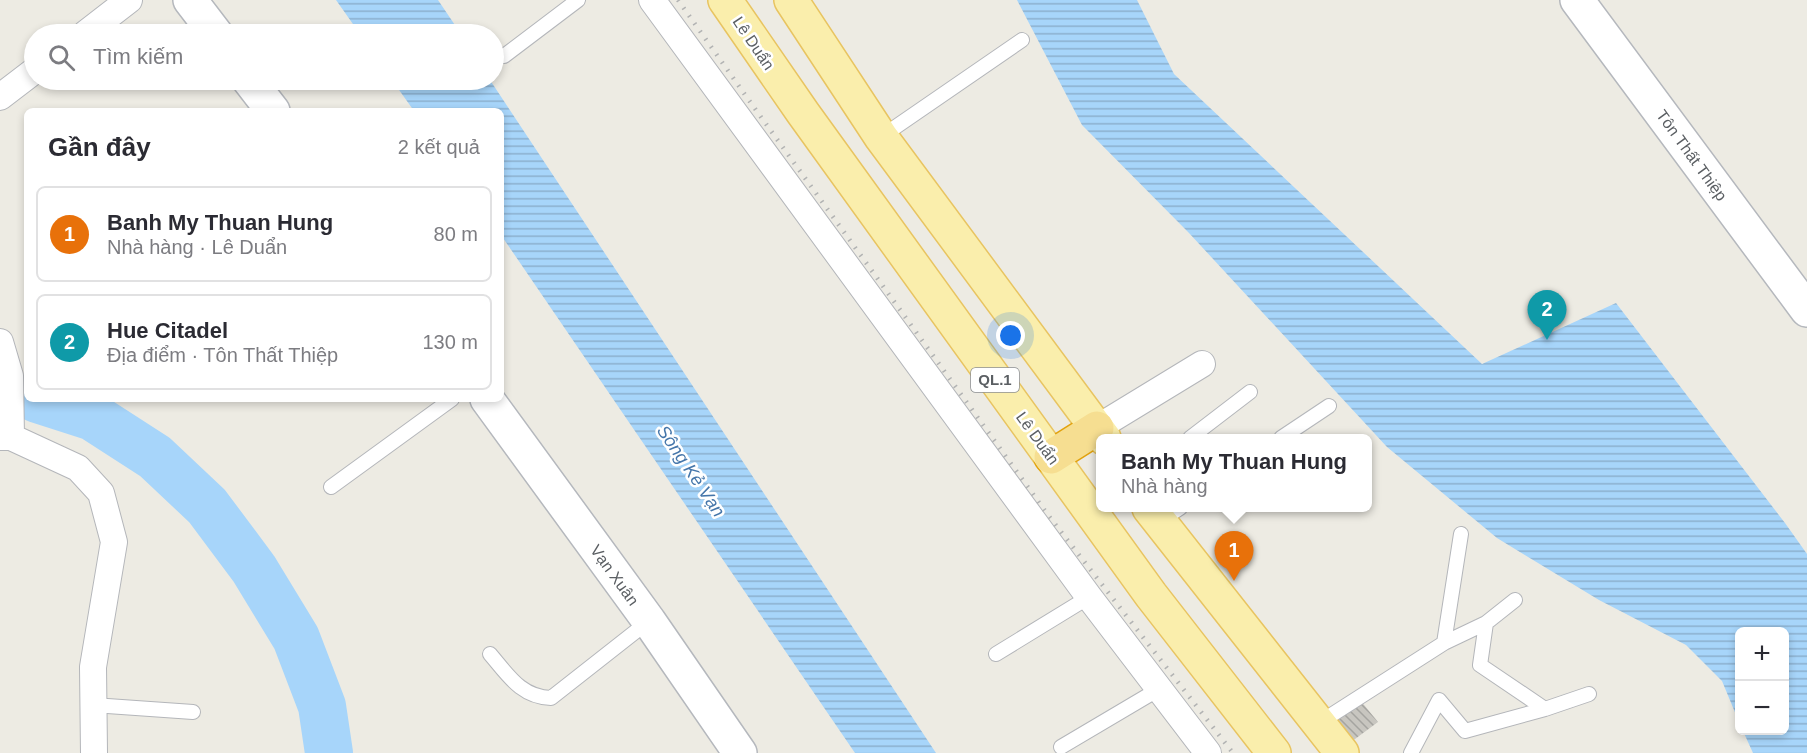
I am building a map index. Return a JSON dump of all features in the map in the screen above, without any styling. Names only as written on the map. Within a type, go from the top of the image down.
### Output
[{"type":"highway","points":[[1051,457],[1096,435]]},
{"type":"main road","name":"Lê Duẩn","points":[[725,0],[803,113],[1151,595],[1274,753]]},
{"type":"main road","points":[[791,0],[881,137],[1100,433]]},
{"type":"main road","points":[[1163,512],[1342,753]]},
{"type":"street","points":[[98,24],[129,0]]},
{"type":"street","points":[[190,0],[208,24]]},
{"type":"street","points":[[652,0],[1089,597],[1208,753]]},
{"type":"street","name":"Tôn Thất Thiệp","points":[[1577,0],[1807,310]]},
{"type":"street","points":[[0,97],[24,79]]},
{"type":"street","points":[[257,90],[271,108]]},
{"type":"street","points":[[1,346],[10,375],[5,437],[78,468],[101,493],[114,542],[93,667],[94,753]]},
{"type":"street","points":[[1100,433],[1202,364]]},
{"type":"street","name":"Vạn Xuân","points":[[488,402],[648,621],[740,753]]},
{"type":"lane","points":[[504,56],[578,0]]},
{"type":"lane","points":[[881,137],[1022,40]]},
{"type":"lane","points":[[1195,434],[1250,392]]},
{"type":"lane","points":[[332,487],[448,402]]},
{"type":"lane","points":[[1287,434],[1329,406]]},
{"type":"lane","points":[[1444,643],[1461,534]]},
{"type":"lane","points":[[996,654],[1089,597]]},
{"type":"lane","points":[[1319,723],[1444,643],[1486,623],[1515,600]]},
{"type":"lane","points":[[490,654],[519,687],[538,698],[551,698],[648,621]]},
{"type":"lane","points":[[1486,623],[1480,664],[1545,708]]},
{"type":"lane","points":[[1061,747],[1159,689]]},
{"type":"lane","points":[[1411,753],[1439,700],[1465,730],[1589,694]]},
{"type":"lane","points":[[93,705],[193,712]]},
{"type":"water","points":[[336,0],[438,0],[454,24],[353,24]]},
{"type":"water","points":[[1017,0],[1137,0],[1174,74],[1482,364],[1616,303],[1807,554],[1807,753],[1753,753],[1745,735],[1789,735],[1789,627],[1735,627],[1735,712],[1722,681],[1686,645],[1599,600],[1497,538],[1387,447],[1189,233],[1082,125]]},
{"type":"water","name":"Sông Kẻ Vạn","points":[[399,90],[497,90],[936,753],[855,753],[504,239],[504,108],[412,108]]},
{"type":"water","points":[[317,694],[340,730],[345,753],[311,753],[316,730]]},
{"type":"building","points":[[1360,700],[1378,722],[1351,742],[1328,727]]},
{"type":"waterway","points":[[46,402],[93,417],[155,457],[207,506],[254,569],[296,638],[322,706],[329,753]]},
{"type":"railway","points":[[678,0],[1048,515],[1233,753]]},
{"type":"place","name":"Hue Citadel","points":[[1547,340]]},
{"type":"place","name":"Banh My Thuan Hung","points":[[1234,581]]}]
